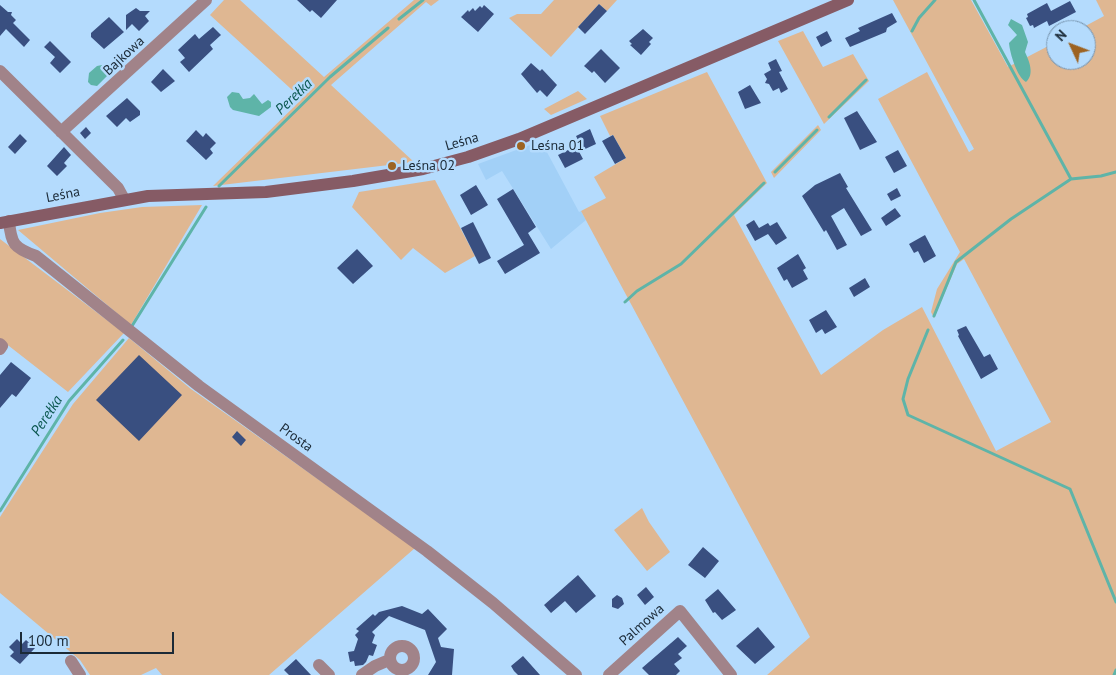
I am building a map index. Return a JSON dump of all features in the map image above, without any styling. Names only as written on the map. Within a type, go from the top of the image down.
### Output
[{"type":"street","name":"Bajkowa","points":[[61,132],[206,0]]},
{"type":"street","name":"Leśna","points":[[4,222],[124,199],[311,188],[413,171],[468,157],[568,119],[848,0]]},
{"type":"street","points":[[0,71],[118,188],[124,199]]},
{"type":"street","name":"Prosta","points":[[4,222],[10,237],[20,250],[36,256],[199,386],[426,551],[492,603],[576,675]]},
{"type":"street","points":[[0,344],[2,346],[0,349]]},
{"type":"street","name":"Palmowa","points":[[609,675],[680,611],[731,675]]},
{"type":"street","points":[[400,646],[408,647],[414,658],[412,671],[395,669],[389,660],[392,649],[400,646]]},
{"type":"street","points":[[362,675],[375,666],[389,660]]},
{"type":"street","points":[[71,661],[80,675]]},
{"type":"street","points":[[319,665],[329,675]]},
{"type":"shaded area","points":[[224,0],[240,0],[324,77],[414,0],[439,0],[431,6],[426,2],[331,85],[414,162],[213,186],[302,99],[210,15]]},
{"type":"shaded area","points":[[554,0],[617,0],[607,11],[599,4],[551,57],[509,18],[517,14],[541,14]]},
{"type":"shaded area","points":[[893,0],[971,0],[1008,67],[1046,47],[1046,70],[1096,70],[1096,20],[1104,16],[1096,0],[1116,0],[1116,675],[767,675],[810,637],[581,211],[606,198],[594,177],[626,158],[613,135],[610,136],[600,116],[707,72],[767,183],[734,215],[821,375],[883,330],[922,307],[996,451],[1051,422],[964,259],[957,264],[934,318],[931,312],[937,289],[960,252],[878,99],[927,72],[969,152],[974,149]]},
{"type":"shaded area","points":[[1011,19],[1022,25],[1028,42],[1025,52],[1031,71],[1026,82],[1014,65],[1011,53],[1009,43],[1017,35],[1008,25]]},
{"type":"shaded area","points":[[803,31],[823,67],[853,54],[869,81],[824,124],[778,41]]},
{"type":"shaded area","points":[[102,65],[109,74],[97,86],[91,85],[88,82],[89,73],[97,66]]},
{"type":"shaded area","points":[[578,91],[587,99],[551,115],[544,109]]},
{"type":"shaded area","points":[[232,92],[239,93],[243,99],[250,98],[254,94],[262,104],[268,100],[271,102],[271,107],[259,116],[233,110],[227,97]]},
{"type":"shaded area","points":[[818,125],[821,130],[774,178],[771,172]]},
{"type":"shaded area","points":[[541,141],[579,212],[581,211],[586,220],[551,249],[502,171],[486,180],[478,164]]},
{"type":"shaded area","points":[[435,180],[475,256],[445,273],[413,248],[401,260],[352,207],[359,192]]},
{"type":"shaded area","points":[[202,205],[131,325],[18,230],[100,213],[142,207]]},
{"type":"shaded area","points":[[0,239],[124,333],[68,392],[0,339]]},
{"type":"shaded area","points":[[129,338],[191,389],[415,548],[269,675],[162,675],[156,668],[141,675],[90,675],[80,660],[0,593],[0,517],[73,404]]},
{"type":"shaded area","points":[[642,508],[649,522],[670,552],[647,571],[614,530]]},
{"type":"building","points":[[297,0],[337,0],[321,18],[312,10],[310,12]]},
{"type":"building","points":[[1070,1],[1076,12],[1061,20],[1046,20],[1034,28],[1033,25],[1030,26],[1026,18],[1028,17],[1027,14],[1047,3],[1051,11]]},
{"type":"building","points":[[599,4],[607,11],[585,34],[578,27]]},
{"type":"building","points":[[0,5],[8,12],[12,12],[11,15],[16,20],[13,23],[30,40],[24,47],[6,29],[0,36]]},
{"type":"building","points":[[484,5],[494,14],[478,32],[461,17],[468,10],[469,12],[473,8],[475,11]]},
{"type":"building","points":[[136,8],[140,11],[150,11],[145,16],[149,21],[139,31],[132,24],[126,30],[126,15]]},
{"type":"building","points":[[892,13],[897,22],[887,28],[886,32],[850,47],[845,38],[860,31],[858,28]]},
{"type":"building","points":[[109,17],[124,32],[104,49],[91,37],[91,33]]},
{"type":"building","points":[[213,27],[221,35],[210,45],[213,49],[189,72],[180,62],[185,58],[178,50],[195,34],[199,39]]},
{"type":"building","points":[[643,29],[653,38],[649,42],[651,44],[641,55],[630,45],[632,44],[629,41]]},
{"type":"building","points":[[827,31],[832,41],[821,47],[816,37]]},
{"type":"building","points":[[50,41],[71,62],[60,73],[50,63],[55,57],[44,47]]},
{"type":"building","points":[[601,49],[620,68],[605,83],[594,71],[592,73],[584,66]]},
{"type":"building","points":[[776,59],[782,71],[779,72],[788,89],[781,93],[779,88],[773,91],[769,84],[765,83],[767,79],[764,74],[771,70],[768,63]]},
{"type":"building","points":[[531,63],[540,71],[542,69],[557,85],[547,97],[540,90],[537,93],[521,74]]},
{"type":"building","points":[[163,69],[175,81],[161,92],[151,82]]},
{"type":"building","points":[[750,85],[761,103],[745,109],[738,92]]},
{"type":"building","points":[[127,98],[140,111],[140,115],[130,122],[126,118],[117,127],[106,116]]},
{"type":"building","points":[[857,111],[877,142],[860,150],[844,118]]},
{"type":"building","points":[[86,127],[91,133],[85,139],[80,133]]},
{"type":"building","points":[[590,129],[596,144],[583,150],[576,136]]},
{"type":"building","points":[[196,130],[203,137],[206,133],[216,143],[210,149],[213,153],[206,160],[186,141]]},
{"type":"building","points":[[20,134],[27,141],[15,154],[8,147]]},
{"type":"building","points":[[613,135],[626,158],[615,164],[602,141]]},
{"type":"building","points":[[576,146],[583,159],[565,168],[558,155]]},
{"type":"building","points":[[64,147],[71,155],[64,163],[67,166],[57,176],[47,166]]},
{"type":"building","points":[[898,150],[907,166],[894,173],[885,157]]},
{"type":"building","points":[[840,173],[848,187],[846,188],[872,230],[861,236],[844,208],[831,216],[847,245],[837,250],[826,230],[824,232],[802,196],[815,185]]},
{"type":"building","points":[[476,185],[488,205],[471,215],[460,195]]},
{"type":"building","points":[[897,188],[901,196],[891,201],[887,194]]},
{"type":"building","points":[[513,189],[536,227],[528,233],[540,253],[505,274],[497,261],[524,245],[497,199]]},
{"type":"building","points":[[895,208],[901,216],[886,226],[881,218]]},
{"type":"building","points":[[754,220],[759,228],[768,223],[770,226],[777,222],[787,238],[776,245],[768,234],[755,241],[746,225]]},
{"type":"building","points":[[473,222],[491,258],[479,264],[461,228]]},
{"type":"building","points":[[925,235],[936,256],[924,263],[918,251],[914,253],[909,244]]},
{"type":"building","points":[[357,249],[373,266],[353,284],[337,268]]},
{"type":"building","points":[[798,254],[806,268],[803,270],[808,279],[792,288],[787,279],[784,281],[777,268]]},
{"type":"building","points":[[865,278],[870,287],[854,297],[849,288]]},
{"type":"building","points":[[826,310],[837,327],[825,334],[822,329],[816,333],[809,320]]},
{"type":"building","points":[[966,326],[984,357],[990,354],[998,369],[981,379],[958,336],[957,330]]},
{"type":"building","points":[[139,355],[182,395],[139,441],[96,400]]},
{"type":"building","points":[[11,362],[31,378],[16,397],[12,394],[0,408],[0,375]]},
{"type":"building","points":[[237,431],[246,440],[241,446],[232,437]]},
{"type":"building","points":[[703,547],[719,561],[705,578],[688,565]]},
{"type":"building","points":[[578,575],[596,596],[576,613],[565,601],[551,613],[544,605]]},
{"type":"building","points":[[646,587],[654,597],[645,605],[637,595]]},
{"type":"building","points":[[718,589],[736,610],[722,620],[715,612],[713,613],[705,600]]},
{"type":"building","points":[[617,595],[622,598],[624,604],[618,609],[612,607],[612,599]]},
{"type":"building","points":[[402,606],[422,614],[428,609],[447,629],[438,638],[441,647],[454,649],[452,675],[428,675],[436,662],[425,630],[389,616],[372,632],[375,635],[372,643],[377,645],[373,656],[369,655],[363,665],[355,666],[354,661],[350,662],[348,652],[354,651],[358,639],[355,635],[359,631],[356,629],[373,614],[375,616],[379,612]]},
{"type":"building","points":[[758,627],[775,647],[755,664],[736,646]]},
{"type":"building","points":[[678,637],[687,646],[678,654],[682,658],[674,664],[680,671],[676,675],[649,675],[642,668]]},
{"type":"building","points":[[17,639],[22,644],[26,640],[35,648],[20,664],[10,656],[14,652],[9,647]]},
{"type":"building","points":[[523,656],[540,675],[518,675],[514,671],[511,666]]},
{"type":"building","points":[[296,659],[311,675],[289,675],[284,670]]},
{"type":"waterway","name":"Perełka","points":[[399,19],[423,0]]},
{"type":"waterway","points":[[912,31],[919,18],[935,0]]},
{"type":"waterway","points":[[974,0],[1071,179],[1101,176],[1116,172]]},
{"type":"waterway","name":"Perełka","points":[[219,186],[330,77],[388,28]]},
{"type":"waterway","points":[[829,117],[866,80]]},
{"type":"waterway","points":[[775,172],[817,130]]},
{"type":"waterway","points":[[934,316],[956,262],[1011,219],[1071,179]]},
{"type":"waterway","points":[[625,302],[637,291],[681,264],[764,183]]},
{"type":"waterway","name":"Perełka","points":[[132,326],[206,207]]},
{"type":"waterway","points":[[928,330],[908,379],[903,399],[908,415],[1070,489],[1116,602]]},
{"type":"waterway","name":"Perełka","points":[[0,511],[69,401],[123,340]]},
{"type":"waterway","points":[[1114,675],[1116,670]]},
{"type":"place","name":"Leśna 01","points":[[521,146]]},
{"type":"place","name":"Leśna 02","points":[[392,166]]}]
